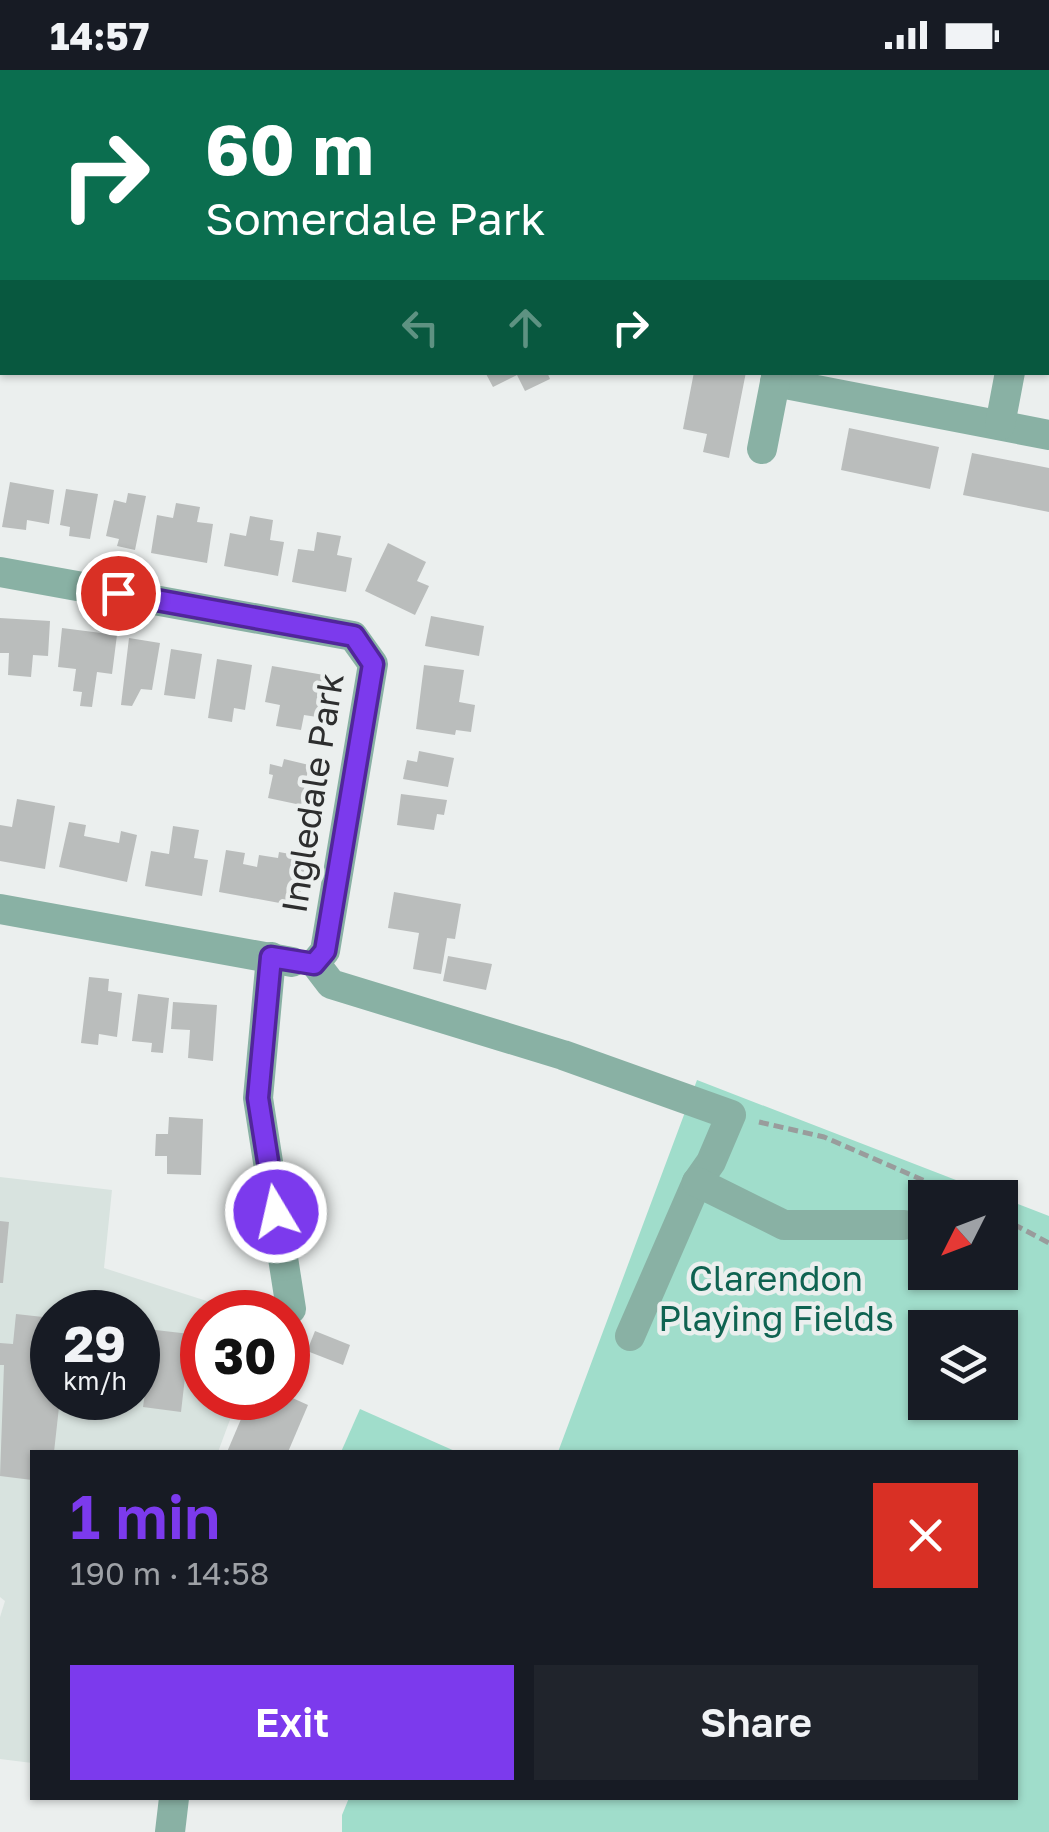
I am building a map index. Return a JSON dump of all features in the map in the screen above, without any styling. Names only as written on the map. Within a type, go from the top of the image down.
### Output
[{"type":"street","points":[[1000,426],[1009,375]]},
{"type":"street","points":[[762,449],[776,377],[1049,435]]},
{"type":"street","name":"Ingledale Park","points":[[0,572],[354,636],[366,650],[373,664],[370,683],[325,951],[314,964]]},
{"type":"street","points":[[0,909],[314,964],[332,984],[564,1055],[731,1115],[711,1162],[697,1182],[630,1336]]},
{"type":"street","points":[[271,957],[258,1098],[288,1290]]},
{"type":"street","points":[[697,1182],[784,1225],[904,1226]]},
{"type":"street","points":[[170,1832],[174,1800]]},
{"type":"path","points":[[731,1115],[824,1137],[923,1180]]},
{"type":"path","points":[[1018,1227],[1049,1243]]},
{"type":"shaded area","points":[[0,1177],[112,1190],[104,1268],[180,1292],[180,1420],[230,1420],[219,1450],[30,1450],[30,1763],[0,1759],[0,1617],[5,1601],[0,1597]]},
{"type":"green space","name":"Clarendon Playing Fields","points":[[697,1080],[956,1180],[908,1180],[908,1290],[1018,1290],[1018,1204],[1049,1216],[1049,1832],[342,1832],[342,1815],[348,1800],[1018,1800],[1018,1450],[559,1450]]},
{"type":"green space","points":[[360,1409],[452,1450],[342,1450]]},
{"type":"building","points":[[487,375],[517,375],[493,387]]},
{"type":"building","points":[[517,375],[548,375],[550,379],[525,391]]},
{"type":"building","points":[[693,375],[745,375],[729,458],[703,452],[707,434],[683,429]]},
{"type":"building","points":[[849,428],[939,447],[930,489],[841,470]]},
{"type":"building","points":[[972,453],[1049,468],[1049,512],[963,495]]},
{"type":"building","points":[[10,482],[54,490],[49,524],[27,520],[26,530],[2,527]]},
{"type":"building","points":[[66,489],[98,494],[90,539],[69,536],[70,527],[60,525]]},
{"type":"building","points":[[128,493],[146,496],[135,550],[117,546],[119,539],[106,536],[114,500],[126,503]]},
{"type":"building","points":[[176,503],[200,507],[197,522],[213,524],[207,563],[151,553],[157,515],[173,518]]},
{"type":"building","points":[[250,516],[273,520],[270,540],[284,542],[278,576],[224,566],[230,533],[246,536]]},
{"type":"building","points":[[317,532],[341,536],[337,555],[352,558],[346,592],[292,582],[298,549],[314,551]]},
{"type":"building","points":[[388,543],[426,562],[417,581],[429,586],[415,615],[365,591]]},
{"type":"building","points":[[431,616],[484,626],[479,656],[425,646]]},
{"type":"building","points":[[0,618],[50,621],[48,656],[33,655],[31,677],[8,675],[9,653],[0,653]]},
{"type":"building","points":[[62,628],[117,635],[112,674],[97,672],[92,707],[80,706],[82,692],[73,691],[76,669],[58,667]]},
{"type":"building","points":[[129,638],[160,643],[152,690],[141,689],[132,706],[121,705]]},
{"type":"building","points":[[171,649],[202,654],[195,699],[164,695]]},
{"type":"building","points":[[217,659],[252,665],[245,710],[234,708],[232,722],[208,718]]},
{"type":"building","points":[[424,665],[464,670],[459,702],[475,705],[471,732],[456,730],[455,735],[416,729]]},
{"type":"building","points":[[272,666],[324,675],[317,717],[304,715],[301,730],[276,726],[280,705],[265,702]]},
{"type":"building","points":[[419,751],[454,758],[448,787],[403,779],[407,760],[417,762]]},
{"type":"building","points":[[284,759],[309,765],[301,805],[268,798],[273,775],[269,774],[270,764],[282,767]]},
{"type":"building","points":[[401,794],[447,800],[444,815],[437,814],[434,830],[397,825]]},
{"type":"building","points":[[17,799],[55,806],[45,869],[0,861],[0,825],[12,827]]},
{"type":"building","points":[[69,822],[86,825],[84,836],[119,843],[121,831],[137,835],[127,882],[59,867]]},
{"type":"building","points":[[173,826],[199,830],[194,858],[208,860],[202,896],[145,886],[151,851],[169,854]]},
{"type":"building","points":[[226,850],[245,853],[243,864],[257,867],[259,855],[278,858],[279,852],[306,857],[300,896],[287,893],[285,904],[219,892]]},
{"type":"building","points":[[394,892],[461,904],[455,939],[447,938],[441,974],[413,969],[419,933],[388,928]]},
{"type":"building","points":[[448,956],[492,964],[486,990],[443,981]]},
{"type":"building","points":[[89,977],[109,979],[108,991],[122,993],[117,1037],[99,1034],[98,1045],[81,1043]]},
{"type":"building","points":[[138,994],[169,998],[163,1053],[151,1052],[152,1043],[132,1041]]},
{"type":"building","points":[[173,1002],[217,1005],[213,1061],[188,1058],[190,1030],[171,1029]]},
{"type":"building","points":[[169,1117],[203,1119],[201,1175],[167,1174],[167,1156],[155,1156],[156,1134],[168,1134]]},
{"type":"building","points":[[0,1221],[9,1222],[3,1283],[0,1283]]},
{"type":"building","points":[[16,1314],[30,1316],[30,1420],[58,1420],[54,1450],[30,1450],[30,1480],[0,1476],[4,1365],[0,1365],[0,1343],[13,1344]]},
{"type":"building","points":[[160,1331],[180,1333],[180,1412],[160,1409]]},
{"type":"building","points":[[315,1331],[350,1345],[343,1365],[310,1352]]},
{"type":"building","points":[[241,1420],[302,1420],[289,1450],[228,1450]]},
{"type":"route","points":[[118,593],[354,636],[373,664],[325,951],[314,964],[271,957],[258,1098],[276,1212]]}]
